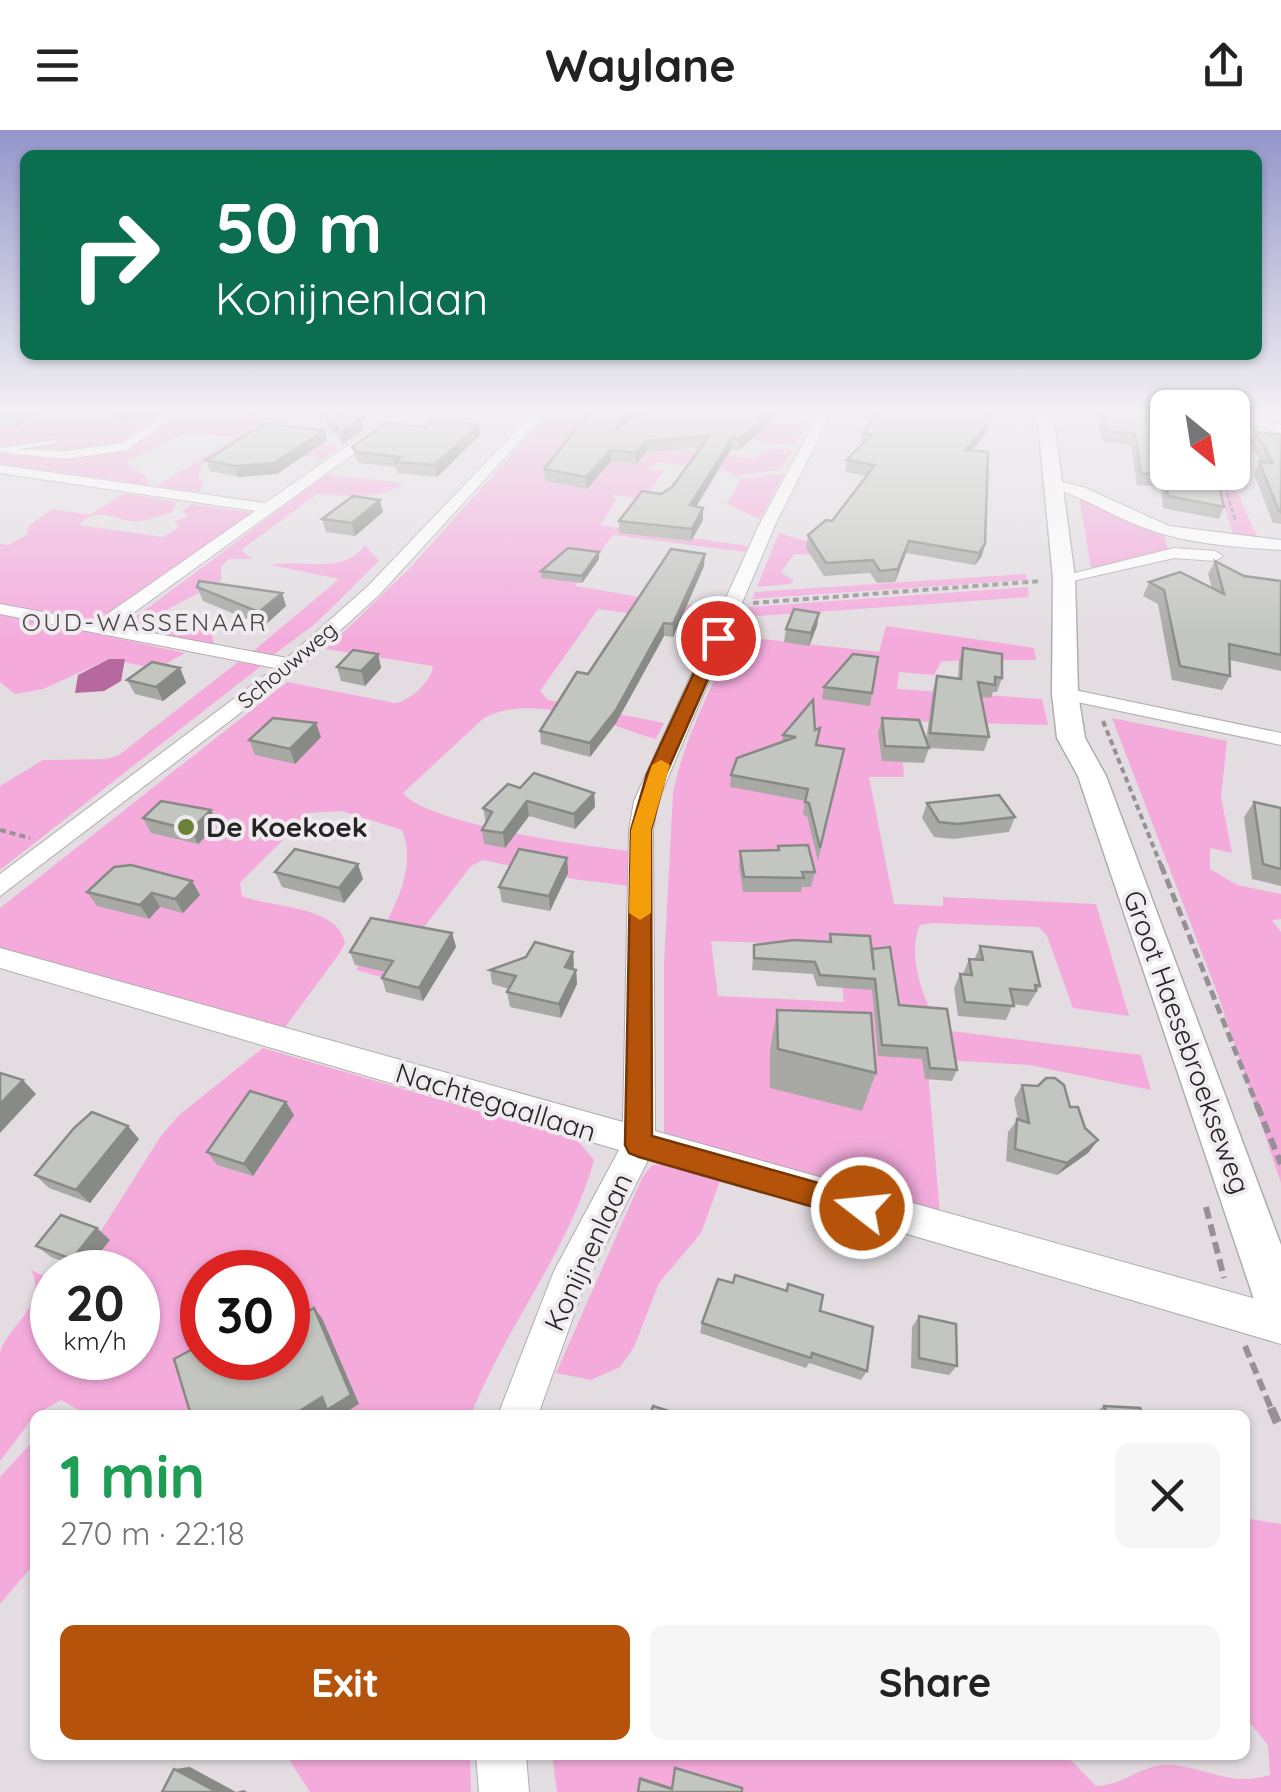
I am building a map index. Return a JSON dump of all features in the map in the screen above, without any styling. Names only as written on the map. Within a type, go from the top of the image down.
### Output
[{"type":"street","points":[[114,486],[268,508]]},
{"type":"street","points":[[98,629],[301,486]]},
{"type":"street","name":"Schouwweg","points":[[0,888],[291,665],[374,590],[471,486]]},
{"type":"street","name":"Konijnenlaan","points":[[520,1410],[567,1284],[639,1145],[641,830],[657,774],[786,486]]},
{"type":"street","name":"Groot Haesebroekseweg","points":[[1060,486],[1068,664],[1079,697],[1072,738],[1092,776],[1281,1308]]},
{"type":"street","points":[[1061,486],[1133,518],[1281,563]]},
{"type":"street","points":[[1178,533],[1186,553]]},
{"type":"street","points":[[1063,578],[1186,553],[1281,545]]},
{"type":"street","points":[[0,609],[291,665]]},
{"type":"street","points":[[1079,697],[1281,738]]},
{"type":"street","name":"Nachtegaallaan","points":[[0,958],[639,1145],[1281,1325]]},
{"type":"street","points":[[501,1760],[504,1792]]},
{"type":"path","points":[[1225,490],[1243,550]]},
{"type":"path","points":[[733,604],[1063,578]]},
{"type":"path","points":[[1079,697],[1281,1164]]},
{"type":"path","points":[[1234,1312],[1281,1430]]},
{"type":"shaded area","points":[[158,486],[202,486],[199,492]]},
{"type":"shaded area","points":[[312,486],[400,486],[374,494],[317,494],[241,550],[253,559],[229,559],[221,566],[221,581],[168,609],[166,618],[211,633],[215,646],[118,630]]},
{"type":"shaded area","points":[[484,486],[653,486],[643,499],[612,495],[616,500],[600,525],[748,546],[745,552],[613,535],[575,586],[718,610],[711,624],[598,609],[540,691],[548,700],[664,723],[656,739],[570,713],[525,708],[504,711],[484,718],[403,793],[443,815],[474,824],[632,851],[630,886],[573,879],[483,860],[471,866],[385,978],[356,970],[387,921],[402,885],[407,848],[402,830],[342,811],[310,813],[240,883],[242,896],[330,921],[345,943],[283,1030],[0,947],[0,908],[287,682],[395,703],[414,694],[433,666],[326,649],[410,568]]},
{"type":"shaded area","points":[[737,486],[778,486],[760,519],[727,504]]},
{"type":"shaded area","points":[[1219,490],[1236,490],[1258,539],[1234,537]]},
{"type":"shaded area","points":[[124,493],[177,502],[171,513],[145,520],[134,522],[98,515],[79,525],[163,537],[179,527],[175,521],[189,516],[182,511],[191,504],[253,513],[90,625],[0,606],[0,544],[8,545],[26,535],[29,526],[52,509],[90,515]]},
{"type":"shaded area","points":[[1079,496],[1164,534],[1168,551],[1091,569]]},
{"type":"shaded area","points":[[779,533],[863,558],[794,554],[781,572],[794,581],[757,587]]},
{"type":"shaded area","points":[[365,545],[379,561],[316,623],[272,656],[251,653],[339,579],[271,565],[334,563],[346,560]]},
{"type":"shaded area","points":[[1026,574],[1027,580],[752,599],[755,592]]},
{"type":"shaded area","points":[[1028,587],[1029,597],[743,617],[748,607]]},
{"type":"shaded area","points":[[0,613],[185,653],[157,669],[109,659],[43,689],[15,694],[0,682]]},
{"type":"shaded area","points":[[886,626],[1034,648],[1036,660],[946,661],[941,662],[934,675],[899,672],[897,689],[1042,699],[1048,725],[900,721],[904,777],[869,777],[894,904],[943,906],[943,897],[1096,904],[1129,1016],[1073,1008],[1047,936],[1039,927],[932,923],[920,925],[915,951],[919,980],[937,1020],[944,1030],[1141,1055],[1151,1090],[1029,1065],[927,1059],[940,1215],[664,1135],[664,963],[673,794],[691,733],[708,694],[735,636],[879,652]],"holes":[[[711,941],[837,945],[844,1002],[718,996]]]},
{"type":"shaded area","points":[[109,659],[125,659],[121,681],[104,691],[75,693],[78,675]]},
{"type":"shaded area","points":[[238,662],[261,666],[0,870],[0,786],[43,760],[106,759],[119,755]]},
{"type":"shaded area","points":[[1112,718],[1227,741],[1221,797],[1232,853],[1210,848],[1210,869],[1237,885],[1281,894],[1281,919],[1272,920],[1281,932],[1281,1183],[1218,995]]},
{"type":"shaded area","points":[[263,1048],[577,1140],[594,1160],[569,1226],[473,1410],[79,1410],[61,1400],[44,1410],[30,1410],[30,1422],[0,1461],[0,1352],[30,1306],[30,1380],[160,1380],[160,1250],[89,1250],[161,1136],[179,1115]]},
{"type":"shaded area","points":[[664,1164],[720,1181],[701,1233],[659,1283],[634,1347],[620,1367],[591,1380],[556,1373],[642,1178],[652,1165]]},
{"type":"shaded area","points":[[30,1444],[30,1569],[0,1604],[0,1477]]},
{"type":"shaded area","points":[[1250,1519],[1281,1524],[1281,1792],[557,1792],[553,1760],[1071,1760],[1096,1786],[1160,1765],[1231,1778],[1270,1775],[1268,1745],[1250,1723]]},
{"type":"shaded area","points":[[289,1760],[470,1760],[471,1792],[310,1792]]},
{"type":"building","points":[[702,486],[690,505],[703,508],[692,529],[619,521],[642,491],[661,494],[672,487]]},
{"type":"building","points":[[859,486],[987,486],[985,544],[979,553],[909,541],[898,569],[880,571],[873,560],[826,563],[808,535],[826,520],[832,521]]},
{"type":"building","points":[[1269,486],[1281,486],[1279,511]]},
{"type":"building","points":[[1167,490],[1220,490],[1224,507],[1168,496]]},
{"type":"building","points":[[353,496],[380,500],[352,523],[322,519]]},
{"type":"building","points":[[568,548],[599,552],[582,576],[541,571]]},
{"type":"building","points":[[671,549],[705,554],[673,624],[664,623],[616,710],[590,743],[540,731],[577,672],[588,674]]},
{"type":"building","points":[[1215,561],[1244,576],[1281,581],[1281,655],[1229,644],[1230,676],[1180,666],[1164,590],[1149,582],[1180,572],[1224,594]]},
{"type":"building","points":[[199,581],[282,593],[259,612],[197,587]]},
{"type":"building","points":[[794,609],[819,613],[811,633],[786,629]]},
{"type":"building","points":[[963,648],[1002,654],[1002,678],[995,677],[995,685],[978,682],[989,737],[930,733],[937,676],[961,679]]},
{"type":"building","points":[[353,650],[378,654],[361,671],[337,667]]},
{"type":"building","points":[[853,654],[878,657],[872,693],[824,687]]},
{"type":"building","points":[[152,662],[180,668],[156,687],[127,680]]},
{"type":"building","points":[[813,700],[815,730],[820,728],[816,745],[844,749],[820,848],[809,803],[805,802],[808,789],[731,775],[737,758],[796,737],[783,735]]},
{"type":"building","points":[[273,718],[316,723],[290,749],[249,740]]},
{"type":"building","points":[[882,718],[919,720],[929,748],[885,746]]},
{"type":"building","points":[[534,773],[594,793],[574,814],[527,801],[503,833],[482,830],[492,812],[483,808],[508,784],[520,788]]},
{"type":"building","points":[[999,795],[1015,817],[958,824],[939,822],[927,803]]},
{"type":"building","points":[[161,801],[211,810],[191,830],[143,818]]},
{"type":"building","points":[[1254,802],[1281,808],[1281,869],[1263,864]]},
{"type":"building","points":[[808,845],[815,872],[802,872],[804,878],[744,877],[740,851]]},
{"type":"building","points":[[295,849],[358,864],[339,888],[275,872]]},
{"type":"building","points":[[519,849],[567,858],[549,896],[499,887]]},
{"type":"building","points":[[131,865],[192,881],[175,899],[152,893],[140,905],[87,892],[114,867]]},
{"type":"building","points":[[371,918],[452,933],[419,988],[382,978],[393,961],[350,952]]},
{"type":"building","points":[[830,934],[870,936],[874,970],[872,949],[890,947],[899,1005],[947,1009],[957,1070],[930,1068],[927,1048],[882,1045],[875,979],[820,975],[815,962],[754,958],[754,945],[794,940],[831,942]]},
{"type":"building","points":[[535,942],[573,952],[565,967],[576,970],[559,1004],[507,992],[516,976],[490,970],[526,957]]},
{"type":"building","points":[[980,946],[1032,952],[1040,986],[1035,985],[1036,991],[1010,989],[1014,1006],[965,1002],[960,974],[972,975],[969,959],[983,960]]},
{"type":"building","points":[[777,1010],[871,1013],[876,1073],[778,1049]]},
{"type":"building","points":[[0,1073],[23,1080],[0,1104]]},
{"type":"building","points":[[1046,1078],[1055,1078],[1064,1085],[1070,1107],[1078,1107],[1085,1128],[1098,1140],[1067,1163],[1015,1149],[1017,1119],[1029,1123],[1022,1085],[1038,1086]]},
{"type":"building","points":[[250,1091],[286,1102],[244,1164],[207,1152]]},
{"type":"building","points":[[92,1112],[128,1126],[76,1190],[35,1175],[74,1128]]},
{"type":"building","points":[[61,1215],[97,1228],[79,1250],[36,1246]]},
{"type":"building","points":[[735,1275],[787,1291],[788,1284],[823,1295],[820,1311],[873,1327],[867,1371],[812,1353],[811,1358],[702,1323],[718,1279],[733,1283]]},
{"type":"building","points":[[314,1308],[351,1395],[327,1410],[322,1397],[301,1410],[189,1410],[180,1380],[310,1380],[310,1310]]},
{"type":"building","points":[[919,1316],[956,1324],[957,1366],[919,1358]]},
{"type":"building","points":[[180,1356],[180,1379],[174,1359]]},
{"type":"building","points":[[1104,1406],[1141,1410],[1105,1410]]},
{"type":"building","points":[[675,1768],[742,1788],[742,1792],[638,1792],[640,1779],[672,1789]]},
{"type":"building","points":[[174,1769],[217,1792],[162,1792]]},
{"type":"slow traffic","points":[[640,913],[641,830],[646,801],[661,765]]},
{"type":"place","name":"De Koekoek","points":[[186,827]]},
{"type":"district","name":"OUD-WASSENAAR","points":[[145,622]]},
{"type":"route","points":[[718,638],[646,801],[641,830],[639,1145],[862,1208]]}]
